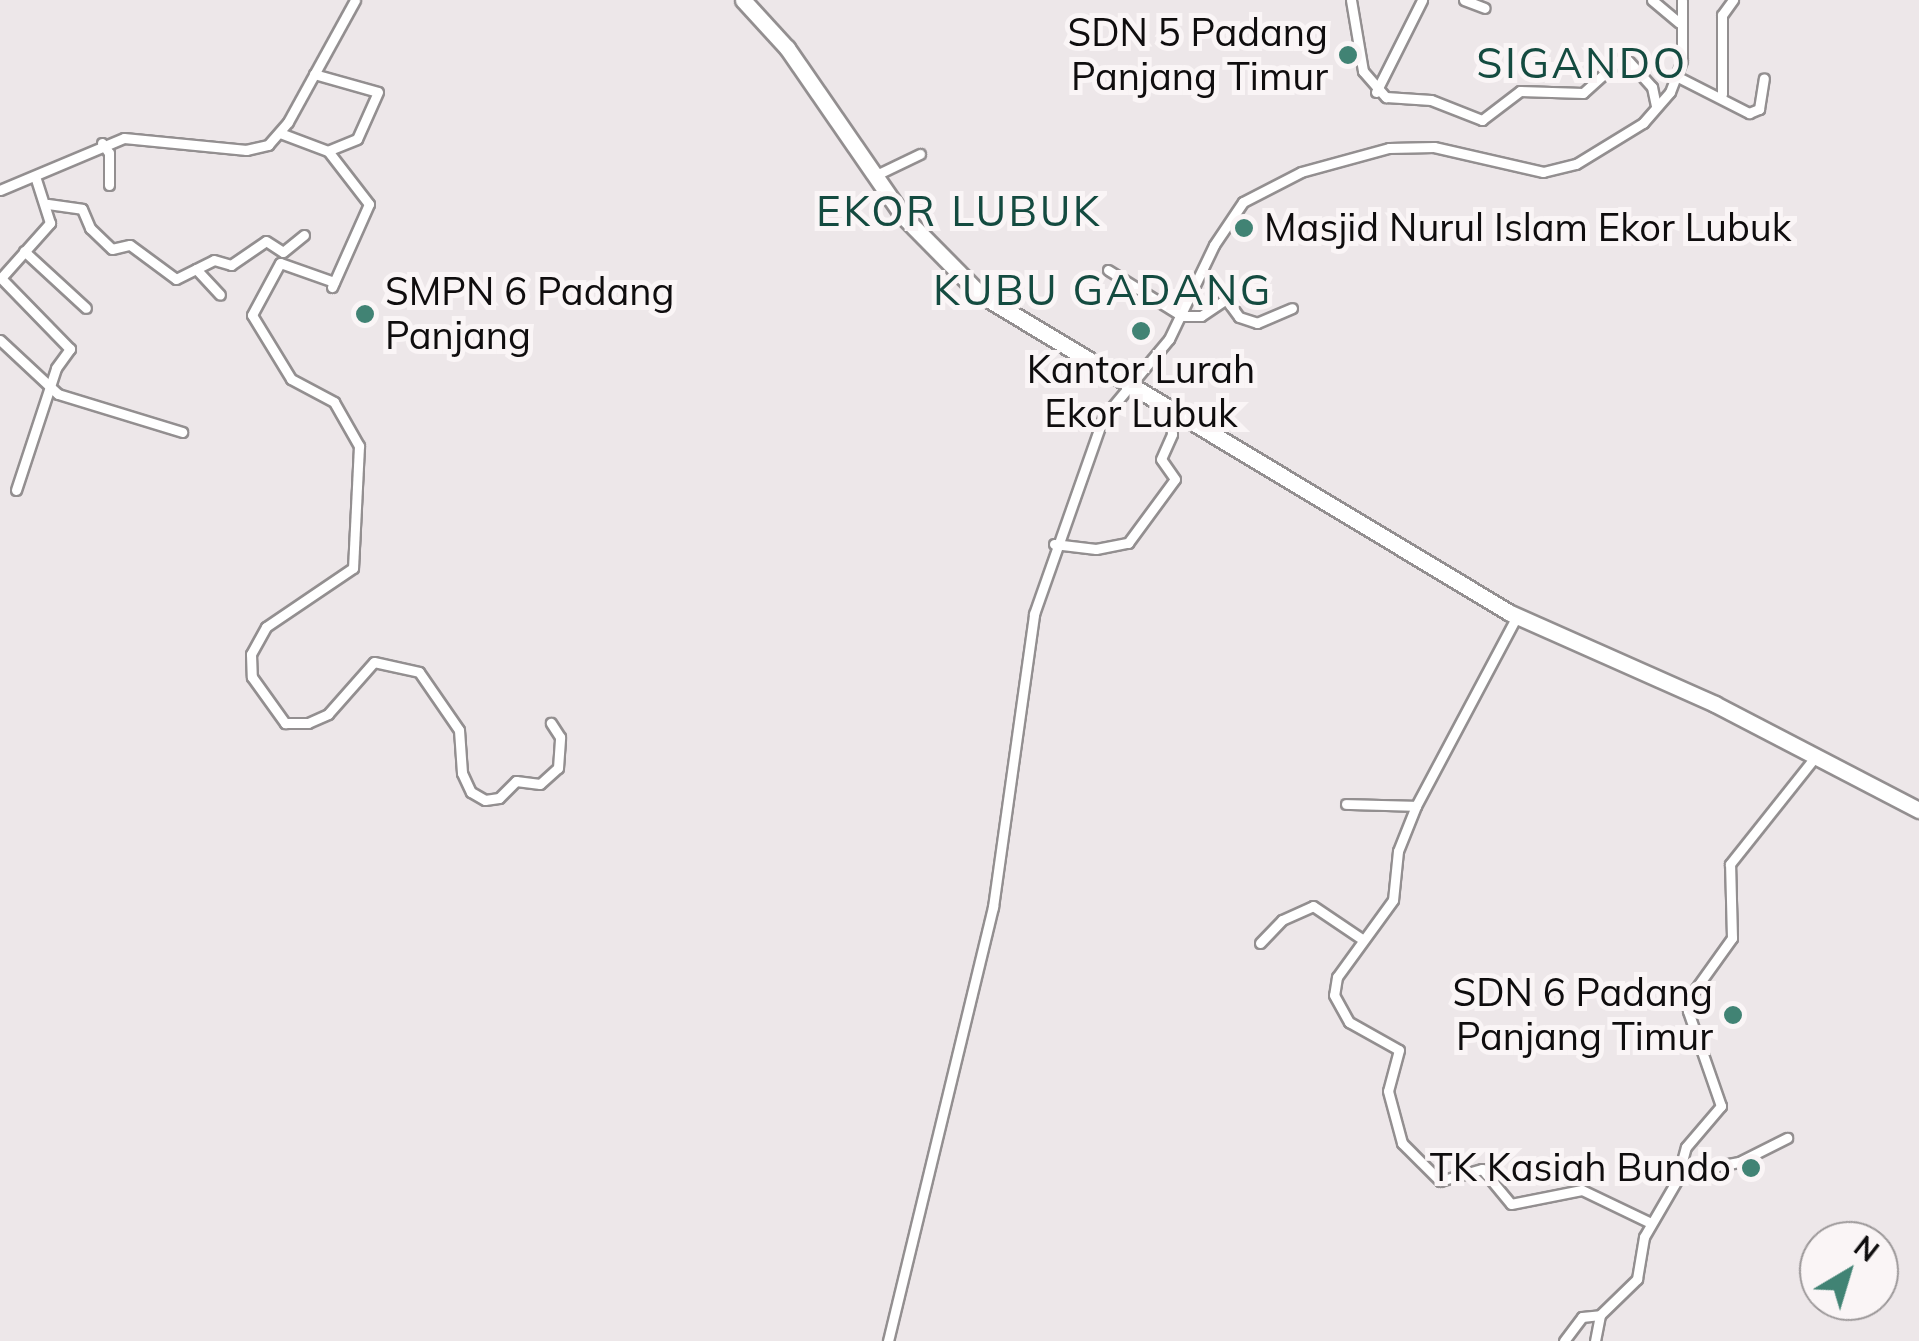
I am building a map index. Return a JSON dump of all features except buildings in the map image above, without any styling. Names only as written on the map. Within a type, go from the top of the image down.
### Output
[{"type":"highway","points":[[743,0],[787,48],[874,176],[981,295],[1170,404],[1318,503],[1516,616],[1816,756],[1919,810]]},
{"type":"street","points":[[0,190],[102,143],[146,136],[258,149],[280,134],[355,0]]},
{"type":"street","points":[[1350,0],[1358,53],[1376,92]]},
{"type":"street","points":[[1376,92],[1422,0]]},
{"type":"street","points":[[1464,0],[1484,8]]},
{"type":"street","points":[[1652,0],[1678,23]]},
{"type":"street","points":[[888,1341],[993,907],[1034,614],[1054,544],[1103,418],[1182,316],[1228,220],[1260,190],[1364,154],[1417,146],[1558,171],[1605,149],[1656,106],[1678,77],[1682,0]]},
{"type":"street","points":[[1722,94],[1722,15],[1733,0]]},
{"type":"street","points":[[1376,92],[1431,100],[1482,120],[1520,91],[1584,93],[1624,56],[1652,87],[1656,106]]},
{"type":"street","points":[[314,74],[378,92],[356,140],[328,151]]},
{"type":"street","points":[[1678,77],[1756,112],[1764,78]]},
{"type":"street","points":[[280,134],[328,151],[370,208],[333,284],[280,263],[252,315],[291,380],[334,402],[359,446],[353,568],[266,627],[250,654],[252,677],[266,705],[285,722],[308,723],[328,714],[374,662],[420,672],[459,730],[471,792],[485,800],[498,798],[516,781],[540,784],[558,768],[560,737],[551,723]]},
{"type":"street","points":[[102,143],[109,154],[109,184]]},
{"type":"street","points":[[874,176],[920,154]]},
{"type":"street","points":[[16,490],[70,348],[1,278],[50,224],[48,204],[35,176]]},
{"type":"street","points":[[48,204],[82,209],[89,226],[112,249],[130,245],[172,278],[214,260],[231,265],[266,241],[282,252],[304,235]]},
{"type":"street","points":[[24,250],[86,308]]},
{"type":"street","points":[[196,270],[220,295]]},
{"type":"street","points":[[1108,270],[1182,316],[1201,316],[1226,298],[1239,318],[1256,323],[1292,308]]},
{"type":"street","points":[[0,340],[52,390],[182,432]]},
{"type":"street","points":[[1054,544],[1096,548],[1128,543],[1175,479],[1162,459],[1172,431],[1170,404]]},
{"type":"street","points":[[1516,616],[1416,806],[1398,850],[1393,900],[1337,977],[1334,995],[1349,1022],[1400,1050],[1388,1091],[1412,1158],[1443,1182],[1486,1170],[1511,1204],[1582,1190],[1651,1224]]},
{"type":"street","points":[[1564,1341],[1582,1318],[1600,1314],[1637,1280],[1651,1224],[1678,1173],[1686,1148],[1720,1106],[1688,1011],[1689,998],[1732,938],[1730,864],[1816,756]]},
{"type":"street","points":[[1346,804],[1416,806]]},
{"type":"street","points":[[1260,943],[1282,920],[1313,906],[1362,939]]},
{"type":"street","points":[[1678,1173],[1739,1162],[1787,1138]]},
{"type":"street","points":[[1594,1341],[1600,1314]]},
{"type":"place","name":"SDN 5 Padang Panjang Timur","points":[[1348,55]]},
{"type":"place","name":"Masjid Nurul Islam Ekor Lubuk","points":[[1244,228]]},
{"type":"place","name":"SMPN 6 Padang Panjang","points":[[365,314]]},
{"type":"place","name":"Kantor Lurah Ekor Lubuk","points":[[1141,331]]},
{"type":"place","name":"SDN 6 Padang Panjang Timur","points":[[1733,1015]]},
{"type":"place","name":"TK Kasiah Bundo","points":[[1751,1168]]},
{"type":"district","name":"SIGANDO","points":[[1582,63]]},
{"type":"district","name":"EKOR LUBUK","points":[[959,211]]},
{"type":"district","name":"KUBU GADANG","points":[[1103,290]]}]
